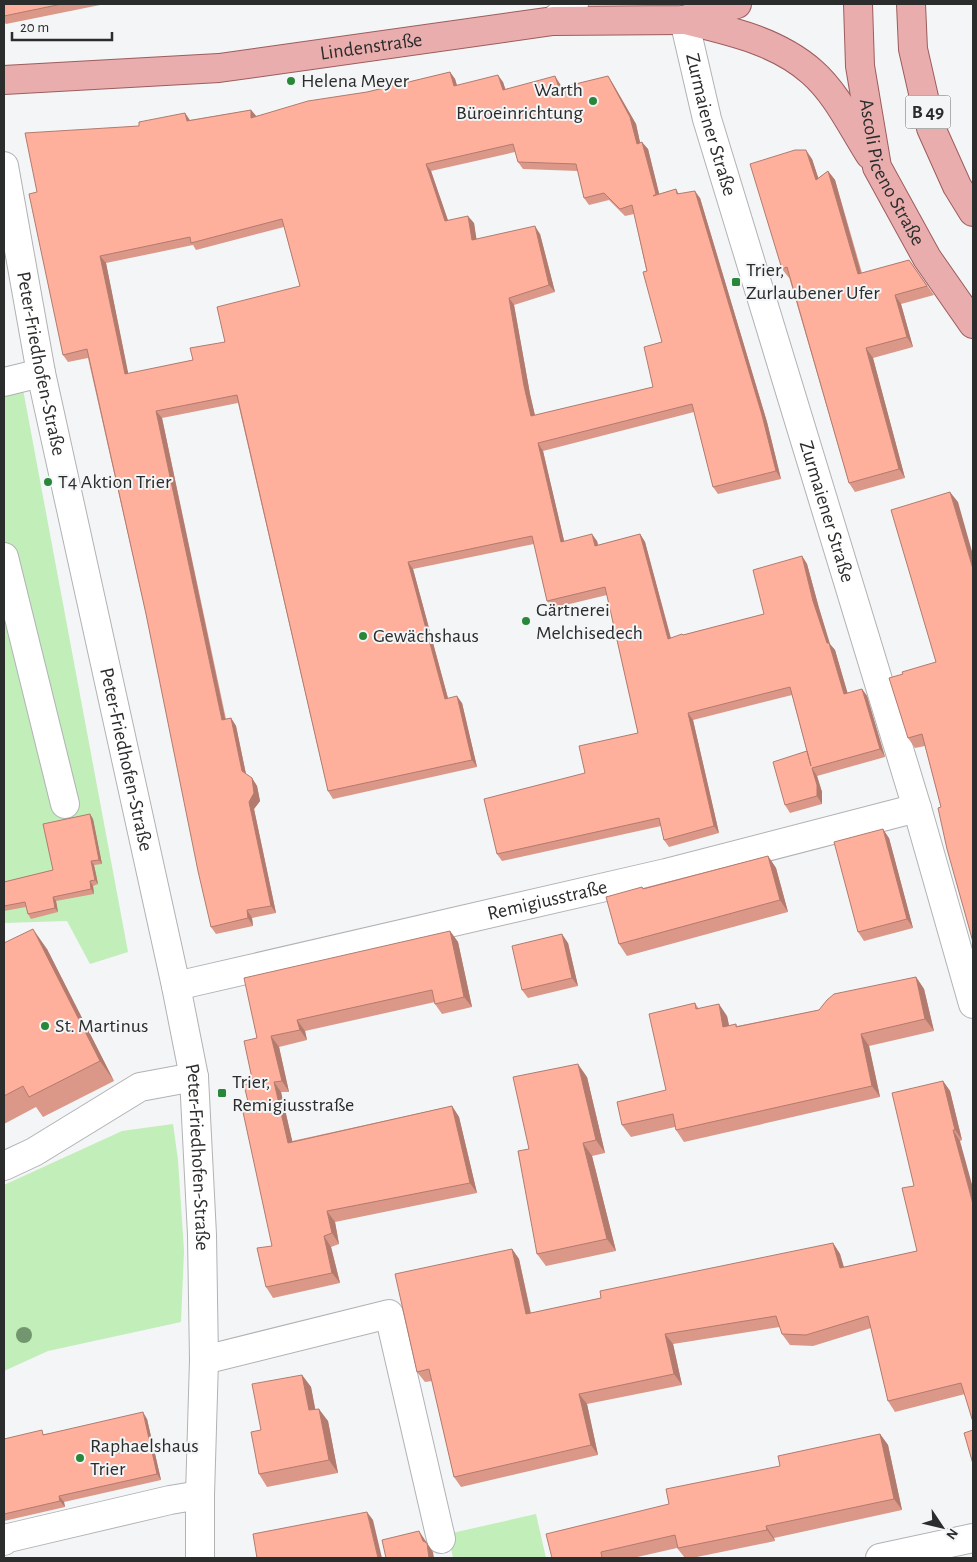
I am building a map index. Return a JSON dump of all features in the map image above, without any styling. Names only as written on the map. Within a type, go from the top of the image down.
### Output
[{"type":"main road","name":"Lindenstraße","points":[[4,80],[219,68],[552,21],[684,20],[737,4]]},
{"type":"main road","name":"Ascoli Piceno Straße","points":[[858,4],[860,66],[877,167],[927,258],[973,324]]},
{"type":"main road","name":"B 49","points":[[910,4],[913,48],[931,128],[957,186],[973,212]]},
{"type":"main road","points":[[684,20],[735,32],[783,51],[813,72],[834,97],[877,167]]},
{"type":"street","points":[[552,21],[574,4]]},
{"type":"street","name":"Zurmaiener Straße","points":[[684,20],[707,119],[917,808],[973,1004]]},
{"type":"street","name":"Peter-Friedhofen-Straße","points":[[4,166],[41,373],[176,986],[194,1077],[202,1236],[204,1360],[200,1558]]},
{"type":"street","points":[[4,382],[41,373]]},
{"type":"street","points":[[4,557],[65,804]]},
{"type":"street","name":"Remigiusstraße","points":[[176,986],[666,873],[917,808]]},
{"type":"street","points":[[4,1166],[34,1152],[140,1087],[194,1077]]},
{"type":"street","points":[[204,1360],[388,1314],[441,1539]]},
{"type":"street","points":[[4,1541],[4,1539],[170,1500],[200,1495]]},
{"type":"street","points":[[880,1558],[973,1538]]},
{"type":"green space","points":[[22,384],[128,952],[90,964],[67,921],[4,923],[4,392]]},
{"type":"green space","points":[[173,1124],[178,1160],[184,1251],[181,1322],[48,1351],[4,1371],[4,1185],[122,1131]]},
{"type":"green space","points":[[536,1514],[546,1558],[453,1558],[448,1534]]},
{"type":"building","points":[[4,4],[62,4],[4,16]]},
{"type":"building","points":[[450,72],[454,86],[498,75],[503,90],[555,76],[559,88],[608,76],[630,117],[637,144],[642,142],[656,194],[653,196],[676,189],[677,194],[695,191],[762,415],[776,471],[713,487],[692,404],[538,443],[561,542],[592,534],[595,546],[640,534],[668,639],[764,614],[753,570],[802,556],[813,601],[827,643],[829,643],[844,694],[862,689],[880,749],[812,768],[817,785],[817,796],[785,805],[773,762],[807,751],[811,766],[790,687],[688,713],[714,826],[664,840],[659,818],[497,854],[484,799],[585,773],[579,746],[638,733],[605,587],[547,601],[532,536],[408,562],[445,699],[457,696],[472,760],[328,791],[237,395],[156,411],[222,720],[231,718],[242,771],[252,778],[254,793],[249,802],[271,906],[247,910],[248,918],[211,927],[146,614],[87,349],[63,355],[29,194],[37,192],[25,133],[139,126],[139,122],[185,113],[187,121],[251,110],[251,118],[308,101],[367,92]],"holes":[[[513,144],[518,162],[576,164],[584,198],[604,193],[620,209],[632,205],[647,271],[643,272],[662,342],[644,347],[653,387],[531,416],[509,298],[549,285],[535,226],[472,240],[468,216],[445,221],[426,164]],[[282,219],[300,286],[217,307],[225,342],[190,348],[193,360],[125,374],[100,256],[190,237],[191,243]]]},
{"type":"building","points":[[795,150],[806,150],[816,180],[828,171],[858,274],[909,260],[927,286],[895,295],[907,337],[866,348],[899,469],[849,483],[787,267],[782,269],[750,164]]},
{"type":"building","points":[[950,492],[973,569],[973,942],[947,849],[938,808],[941,807],[922,734],[908,738],[889,678],[936,662],[891,510]]},
{"type":"building","points":[[90,814],[99,860],[91,861],[95,880],[90,881],[91,889],[53,897],[55,908],[28,914],[25,902],[4,906],[4,882],[53,870],[43,824]]},
{"type":"building","points":[[883,829],[907,919],[858,932],[834,842]]},
{"type":"building","points":[[768,856],[780,900],[619,944],[606,897]]},
{"type":"building","name":"St. Martinus","points":[[33,929],[100,1061],[29,1097],[23,1086],[4,1096],[4,943]]},
{"type":"building","points":[[450,931],[464,997],[435,1004],[432,990],[297,1020],[300,1030],[271,1036],[282,1081],[274,1082],[288,1143],[452,1106],[470,1183],[327,1211],[332,1233],[324,1236],[332,1273],[266,1287],[257,1248],[272,1246],[243,1112],[250,1110],[244,1085],[253,1083],[244,1041],[257,1038],[244,978]]},
{"type":"building","points":[[562,934],[572,978],[522,990],[512,946]]},
{"type":"building","points":[[916,977],[925,1019],[861,1034],[872,1086],[676,1130],[673,1114],[622,1125],[617,1102],[666,1090],[649,1014],[695,1003],[696,1009],[719,1004],[723,1027],[736,1024],[736,1027],[819,1010],[834,994]]},
{"type":"building","points":[[578,1064],[596,1140],[583,1143],[607,1239],[537,1254],[518,1151],[529,1149],[513,1077]]},
{"type":"building","points":[[943,1081],[955,1130],[953,1130],[973,1204],[973,1422],[961,1383],[888,1401],[868,1316],[806,1335],[782,1334],[776,1316],[665,1334],[674,1374],[579,1394],[591,1445],[454,1477],[429,1369],[417,1372],[395,1274],[512,1249],[526,1314],[601,1298],[600,1291],[833,1243],[840,1268],[917,1251],[902,1188],[914,1186],[892,1093]]},
{"type":"building","points":[[302,1375],[309,1410],[319,1409],[329,1460],[259,1474],[251,1432],[261,1430],[252,1384]]},
{"type":"building","name":"Raphaelshaus Trier","points":[[143,1412],[157,1474],[59,1496],[60,1501],[4,1514],[4,1439],[42,1430],[43,1435]]},
{"type":"building","points":[[973,1430],[973,1464],[964,1433]]},
{"type":"building","points":[[880,1434],[894,1499],[766,1526],[767,1530],[678,1548],[675,1535],[601,1552],[602,1558],[552,1558],[546,1534],[669,1504],[666,1489],[780,1466],[778,1456]]},
{"type":"building","points":[[367,1512],[378,1558],[257,1558],[253,1534]]},
{"type":"building","points":[[419,1531],[423,1541],[427,1543],[429,1558],[386,1558],[382,1540]]},
{"type":"place","name":"Helena Meyer","points":[[291,81]]},
{"type":"place","name":"Warth Büroeinrichtung","points":[[593,101]]},
{"type":"place","name":"Trier, Zurlaubener Ufer","points":[[736,282]]},
{"type":"place","name":"T4 Aktion Trier","points":[[48,482]]},
{"type":"place","name":"Gärtnerei Melchisedech","points":[[526,621]]},
{"type":"place","name":"Gewächshaus","points":[[363,636]]},
{"type":"place","name":"St. Martinus","points":[[45,1026]]},
{"type":"place","name":"Trier, Remigiusstraße","points":[[222,1093]]},
{"type":"place","name":"Raphaelshaus Trier","points":[[80,1458]]}]
